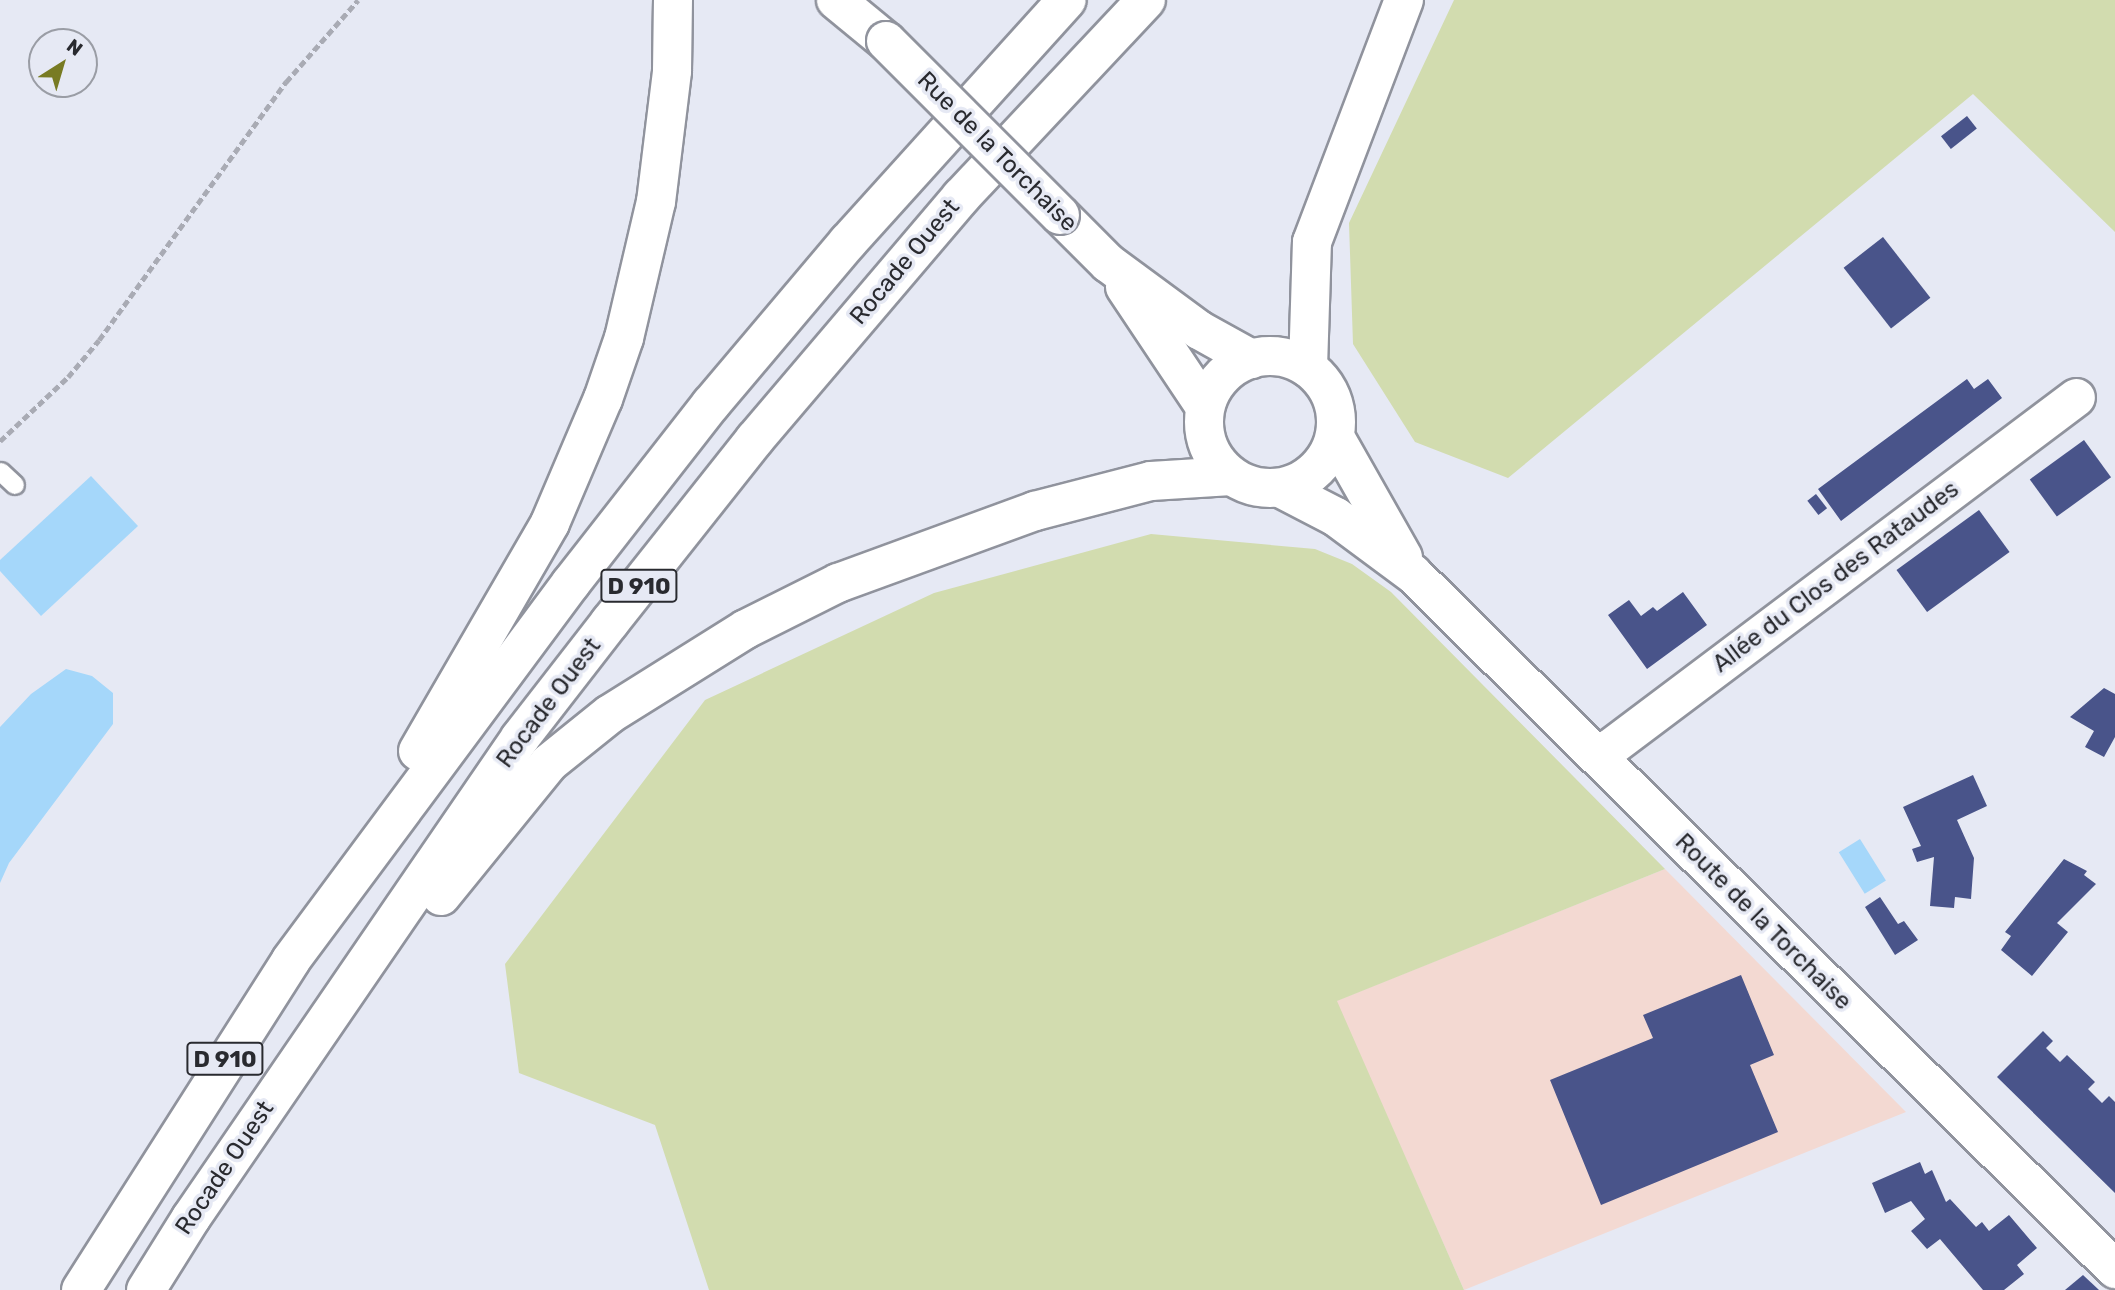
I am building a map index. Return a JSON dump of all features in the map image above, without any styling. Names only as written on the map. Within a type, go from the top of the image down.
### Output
[{"type":"main road","points":[[290,960],[488,636],[580,458],[624,338],[656,202],[673,71],[673,0]]},
{"type":"main road","name":"Rue de la Torchaise","points":[[836,0],[886,41],[1108,263],[1199,330],[1251,359]]},
{"type":"main road","name":"Rue de la Torchaise","points":[[853,0],[886,41]]},
{"type":"main road","name":"D 910","points":[[81,1290],[290,960],[570,583],[711,404],[917,161],[1067,0]]},
{"type":"main road","name":"Rocade Ouest","points":[[146,1290],[191,1218],[520,738],[755,439],[961,197],[1146,0]]},
{"type":"main road","points":[[1308,368],[1312,242],[1404,0]]},
{"type":"main road","name":"Rue de la Torchaise","points":[[1108,263],[1205,407]]},
{"type":"main road","points":[[191,1218],[494,827],[549,763],[610,714],[747,629],[838,583],[939,543],[1111,489],[1151,481],[1231,476],[1263,488],[1280,488],[1315,471],[1335,437],[1332,398],[1308,368],[1290,359],[1251,359],[1222,377],[1205,407],[1208,445],[1231,476]]},
{"type":"main road","name":"Route de la Torchaise","points":[[1335,437],[1413,574]]},
{"type":"main road","name":"Route de la Torchaise","points":[[1280,488],[1336,517],[1413,574],[2115,1269]]},
{"type":"street","name":"Allée du Clos des Rataudes","points":[[1604,763],[1609,748],[2076,397]]},
{"type":"lane","points":[[1,472],[15,485]]},
{"type":"path","points":[[0,441],[36,410],[91,350],[286,82],[358,0]]},
{"type":"shaded area","points":[[1665,869],[1906,1112],[1464,1290],[1336,1001]]},
{"type":"green space","points":[[1454,0],[2115,0],[2115,232],[1973,94],[1508,478],[1415,442],[1353,344],[1349,223]]},
{"type":"green space","points":[[1151,534],[1315,549],[1352,564],[1391,592],[1665,869],[1337,1001],[1464,1290],[709,1290],[655,1125],[519,1073],[505,964],[705,700],[934,593]]},
{"type":"water","points":[[91,476],[138,526],[41,616],[0,571],[0,560]]},
{"type":"water","points":[[66,669],[92,676],[113,693],[113,724],[9,863],[0,883],[0,727],[31,694]]},
{"type":"water","points":[[1860,839],[1886,881],[1865,894],[1839,852]]},
{"type":"building","points":[[1967,116],[1977,129],[1951,149],[1941,136]]},
{"type":"building","points":[[1883,237],[1930,298],[1891,328],[1844,268]]},
{"type":"building","points":[[1967,379],[1974,389],[1988,379],[2002,398],[1841,521],[1818,489]]},
{"type":"building","points":[[2084,440],[2111,477],[2057,517],[2030,479]]},
{"type":"building","points":[[1816,494],[1827,508],[1818,515],[1807,501]]},
{"type":"building","points":[[1979,510],[2010,552],[1927,612],[1896,570]]},
{"type":"building","points":[[1683,592],[1707,625],[1647,669],[1608,615],[1629,600],[1641,616],[1653,607],[1657,611]]},
{"type":"building","points":[[2104,688],[2115,694],[2115,737],[2104,757],[2085,747],[2094,731],[2070,717]]},
{"type":"building","points":[[1973,775],[1987,806],[1957,820],[1974,858],[1971,899],[1955,897],[1954,908],[1930,906],[1934,857],[1917,862],[1912,849],[1921,846],[1903,807]]},
{"type":"building","points":[[2064,859],[2087,871],[2084,875],[2096,884],[2057,923],[2068,932],[2032,976],[2001,950],[2011,936],[2005,932]]},
{"type":"building","points":[[1880,897],[1898,924],[1904,921],[1918,940],[1895,955],[1865,907]]},
{"type":"building","points":[[1741,975],[1774,1055],[1750,1065],[1778,1132],[1601,1205],[1550,1080],[1653,1038],[1643,1015]]},
{"type":"building","points":[[2043,1031],[2053,1041],[2046,1048],[2060,1062],[2067,1055],[2095,1082],[2088,1089],[2102,1103],[2109,1096],[2115,1102],[2115,1193],[1997,1077]]},
{"type":"building","points":[[1920,1162],[1925,1174],[1932,1170],[1946,1202],[1950,1199],[1976,1227],[1982,1222],[1989,1231],[2009,1215],[2037,1248],[2017,1265],[2024,1274],[2004,1290],[1983,1290],[1940,1239],[1927,1249],[1911,1231],[1925,1219],[1911,1201],[1885,1213],[1872,1183]]},
{"type":"building","points":[[2083,1275],[2099,1290],[2065,1290]]}]
